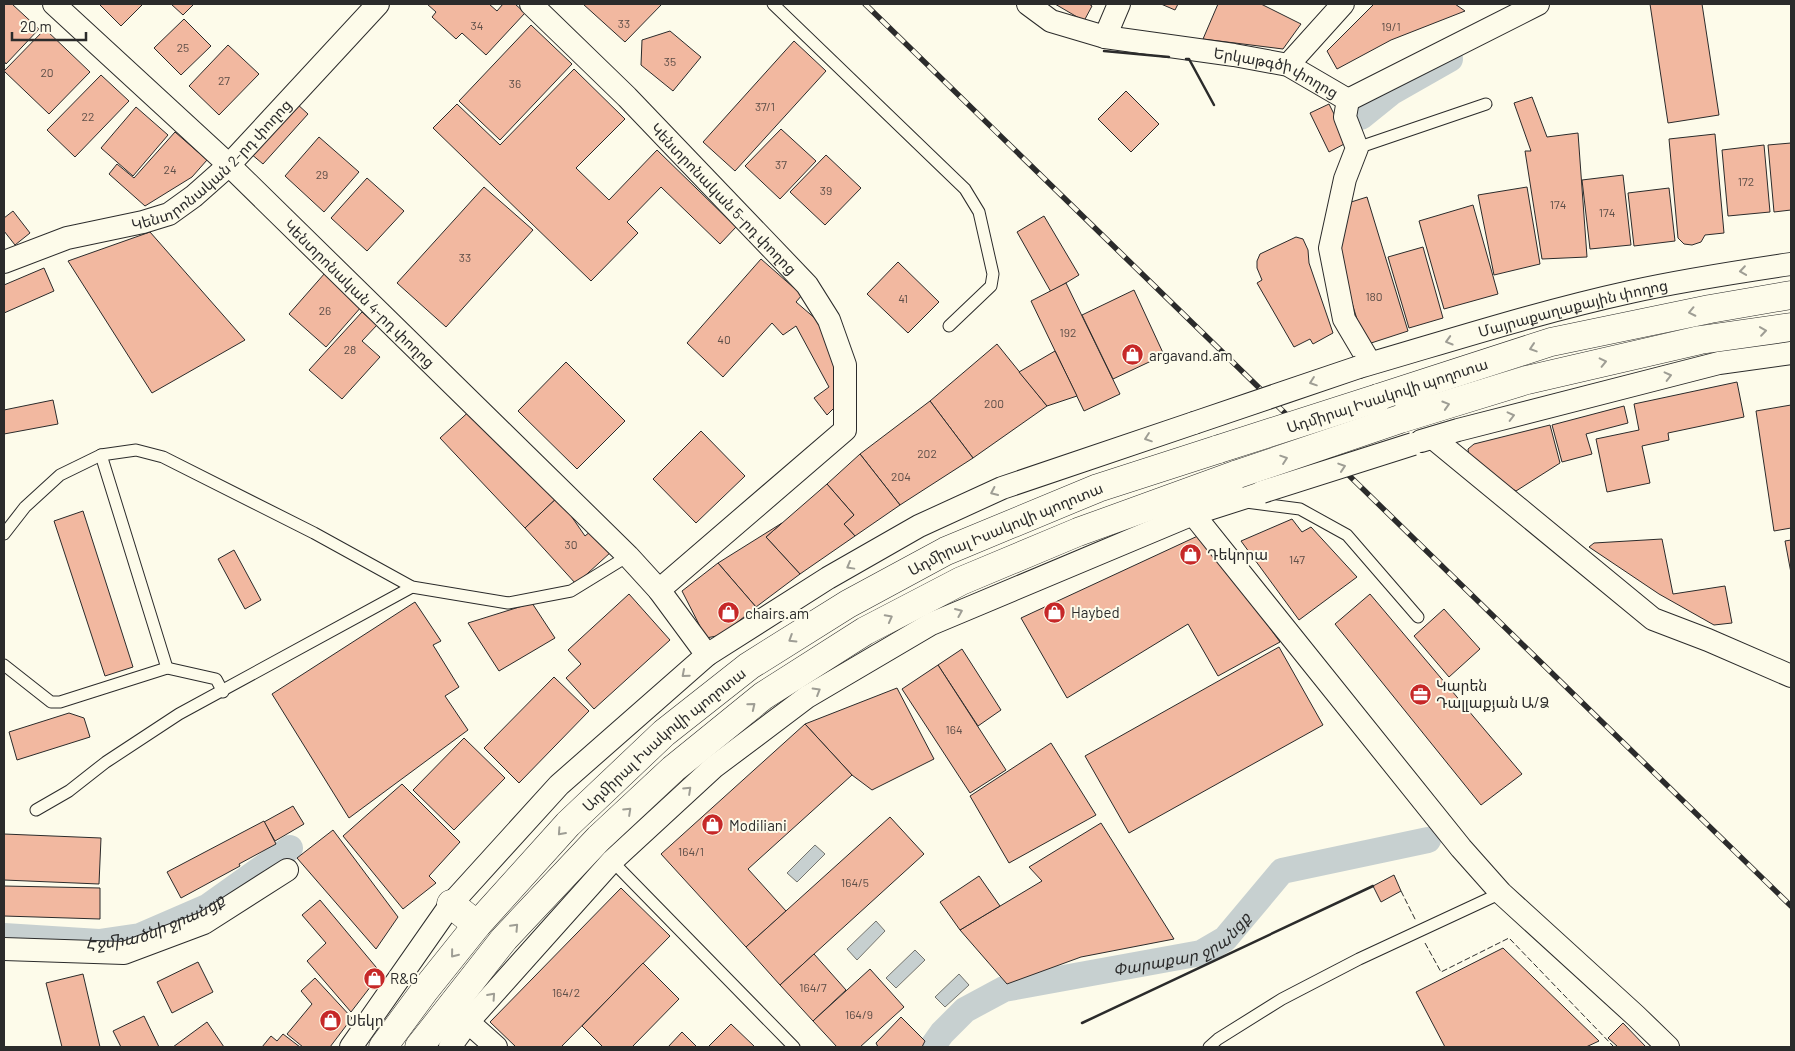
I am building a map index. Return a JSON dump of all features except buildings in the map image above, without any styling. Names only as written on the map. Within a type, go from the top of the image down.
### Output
[{"type":"highway","name":"Ադմիրալ Իսակովի պողոտա","points":[[384,1047],[425,990],[477,925],[568,824],[664,733],[749,666],[848,604],[946,551],[1098,488],[1551,342],[1710,309],[1791,295]]},
{"type":"highway","name":"Ադմիրալ Իսակովի պողոտա","points":[[419,1047],[504,940],[599,838],[673,770],[763,696],[865,631],[961,581],[1078,532],[1236,488],[1400,420],[1537,377],[1700,340],[1791,327]]},
{"type":"highway","points":[[452,904],[477,925]]},
{"type":"street","name":"Կենտրոնական 4-րդ փողոց","points":[[54,4],[229,165],[628,556],[659,590],[706,655]]},
{"type":"street","name":"Կենտրոնական 2-րդ փողոց","points":[[4,262],[67,238],[143,222],[169,214],[194,196],[229,165],[378,4]]},
{"type":"street","name":"Կենտրոնական 5-րդ փողոց","points":[[531,4],[627,97],[807,285],[829,320],[845,365],[846,430],[659,590]]},
{"type":"street","name":"Երկաթգծի փողոց","points":[[1028,4],[1050,21],[1105,37],[1234,55],[1288,66],[1348,100],[1538,4]]},
{"type":"street","points":[[1105,37],[1119,4]]},
{"type":"street","points":[[1288,66],[1343,4]]},
{"type":"street","points":[[1348,100],[1345,118],[1358,148],[1345,179],[1330,248],[1344,319],[1364,365]]},
{"type":"street","name":"Մայրաքաղաքային փողոց","points":[[351,1047],[452,904],[559,785],[706,655],[828,578],[919,526],[1002,488],[1364,365],[1528,318],[1629,292],[1705,276],[1791,264]]},
{"type":"street","points":[[450,1047],[468,1022],[612,861],[714,767],[807,697],[931,624],[1193,514],[1236,488],[1262,492],[1458,430],[1719,363],[1791,353]]},
{"type":"street","points":[[1423,441],[1653,619],[1708,640],[1791,676]]},
{"type":"street","points":[[1193,514],[1461,848],[1501,893],[1668,1047]]},
{"type":"street","points":[[4,949],[124,953],[204,923],[287,870]]},
{"type":"street","points":[[468,1022],[496,1047]]},
{"type":"lane","points":[[773,4],[965,189],[979,212],[993,274],[991,286],[949,326]]},
{"type":"lane","points":[[1358,148],[1486,104]]},
{"type":"lane","points":[[4,534],[25,507],[60,475],[102,454],[136,450],[163,456],[314,532],[412,587],[508,603],[571,591],[628,556]]},
{"type":"lane","points":[[102,454],[167,668]]},
{"type":"lane","points":[[1236,488],[1300,509],[1347,535],[1418,617]]},
{"type":"lane","points":[[36,810],[70,791],[106,762],[179,714],[223,692],[412,587]]},
{"type":"lane","points":[[4,665],[51,702],[60,702],[167,668],[216,678],[223,692]]},
{"type":"lane","points":[[612,861],[794,1047]]},
{"type":"lane","points":[[1209,1047],[1290,995],[1359,958],[1501,893]]},
{"type":"shaded area","points":[[815,845],[825,854],[797,882],[787,873]]},
{"type":"shaded area","points":[[876,921],[885,931],[857,960],[847,949]]},
{"type":"shaded area","points":[[915,950],[925,960],[896,988],[886,978]]},
{"type":"shaded area","points":[[959,974],[969,985],[945,1007],[935,997]]},
{"type":"waterway","name":"Էջմիածնի ջրանցք","points":[[1361,117],[1392,92],[1450,59]]},
{"type":"waterway","name":"Փարաքար ջրանցք","points":[[932,1047],[942,1033],[965,1010],[1004,989],[1201,953],[1225,939],[1282,871],[1428,840]]},
{"type":"waterway","name":"Էջմիածնի ջրանցք","points":[[4,936],[99,942],[140,936],[207,907],[290,848]]},
{"type":"railway","points":[[865,4],[1791,906]]},
{"type":"fence","points":[[1401,891],[1416,921]]},
{"type":"fence","points":[[1425,943],[1441,972],[1509,938],[1614,1047]]},
{"type":"wall","points":[[1104,51],[1169,57]]},
{"type":"wall","points":[[1186,59],[1189,59],[1214,105]]},
{"type":"wall","points":[[1082,1023],[1373,886]]},
{"type":"place","name":"argavand.am","points":[[1133,355]]},
{"type":"place","name":"Դեկորա","points":[[1191,554]]},
{"type":"place","name":"Haybed","points":[[1055,612]]},
{"type":"place","name":"chairs.am","points":[[729,613]]},
{"type":"place","name":"Կարեն Դալլաքյան Ա/Ձ","points":[[1420,694]]},
{"type":"place","name":"Modiliani","points":[[713,825]]},
{"type":"place","name":"R&G","points":[[374,978]]},
{"type":"place","name":"Սեկո","points":[[330,1020]]}]
